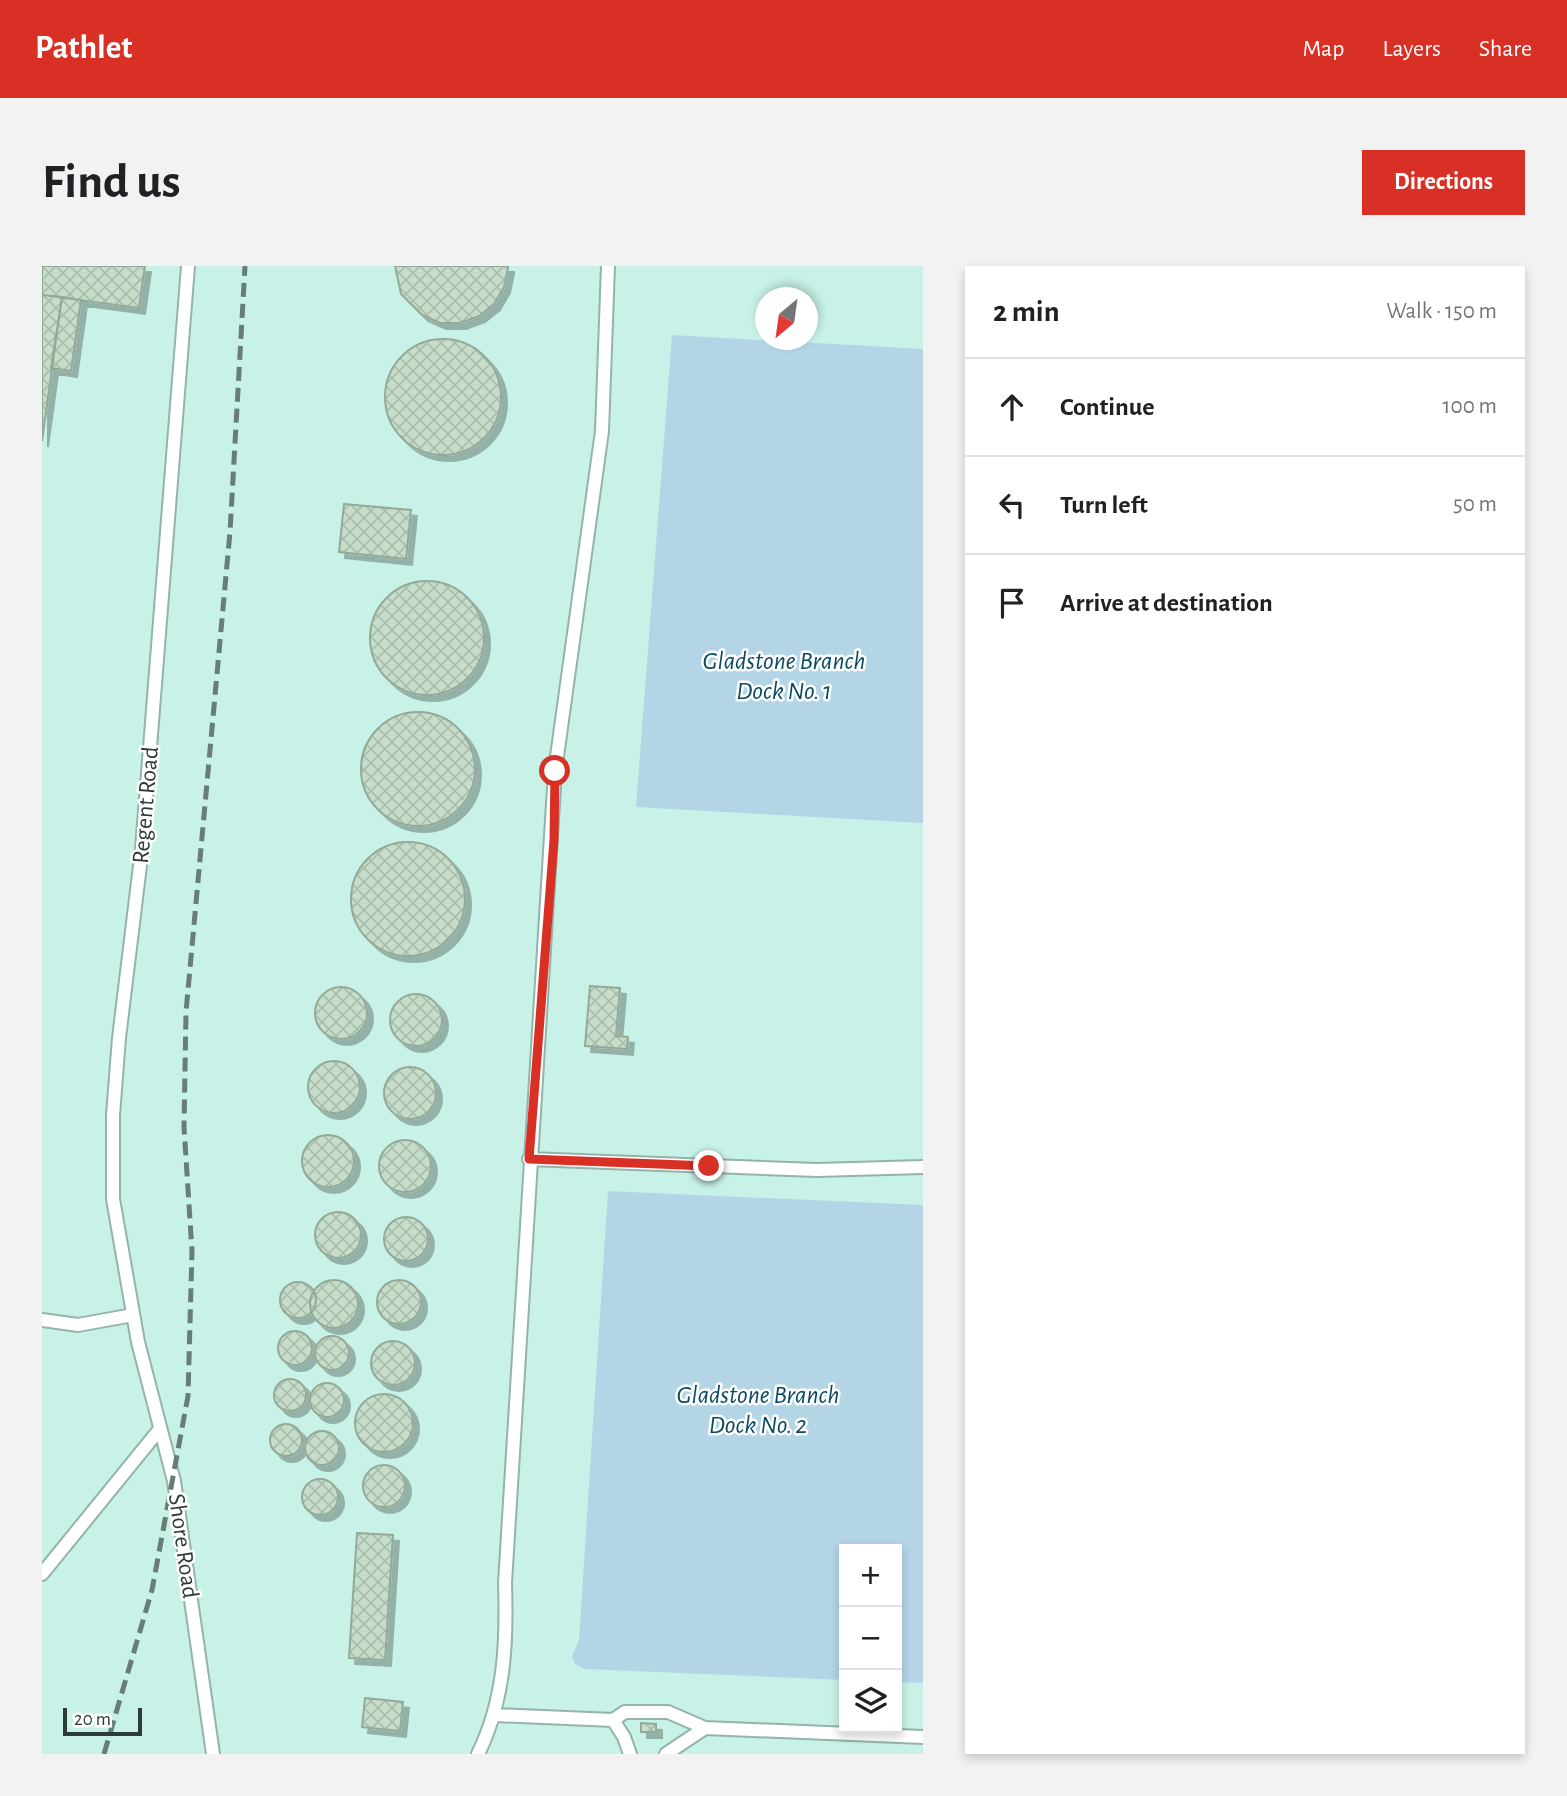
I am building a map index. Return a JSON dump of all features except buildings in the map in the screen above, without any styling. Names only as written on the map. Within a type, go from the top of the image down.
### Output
[{"type":"lane","name":"Regent Road","points":[[138,1342],[113,1199],[113,1115],[119,1038],[143,835],[188,266]]},
{"type":"lane","points":[[478,1754],[494,1715],[507,1646],[505,1583],[529,1159],[554,840],[555,771],[602,431],[608,266]]},
{"type":"lane","points":[[529,1159],[817,1170],[923,1167]]},
{"type":"lane","points":[[42,1320],[78,1325],[133,1315]]},
{"type":"lane","name":"Shore Road","points":[[138,1342],[174,1481],[213,1754]]},
{"type":"lane","points":[[42,1574],[159,1430]]},
{"type":"lane","points":[[494,1715],[613,1720],[625,1712],[668,1712],[705,1728],[923,1737]]},
{"type":"lane","points":[[613,1720],[624,1737],[630,1754]]},
{"type":"lane","points":[[666,1754],[705,1728]]},
{"type":"shaded area","points":[[42,266],[923,266],[923,1754],[42,1754]]},
{"type":"water","name":"Gladstone Branch Dock No. 1","points":[[672,335],[755,340],[755,350],[818,350],[818,343],[923,349],[923,823],[636,807]]},
{"type":"water","name":"Gladstone Branch Dock No. 2","points":[[608,1191],[923,1205],[923,1683],[902,1682],[902,1544],[839,1544],[839,1680],[585,1669],[575,1664],[572,1657],[579,1640]]},
{"type":"railway","points":[[104,1754],[152,1590],[188,1396],[192,1251],[184,1127],[186,1012],[230,532],[245,266]]},
{"type":"route","points":[[555,771],[554,840],[529,1159],[709,1166]]}]
